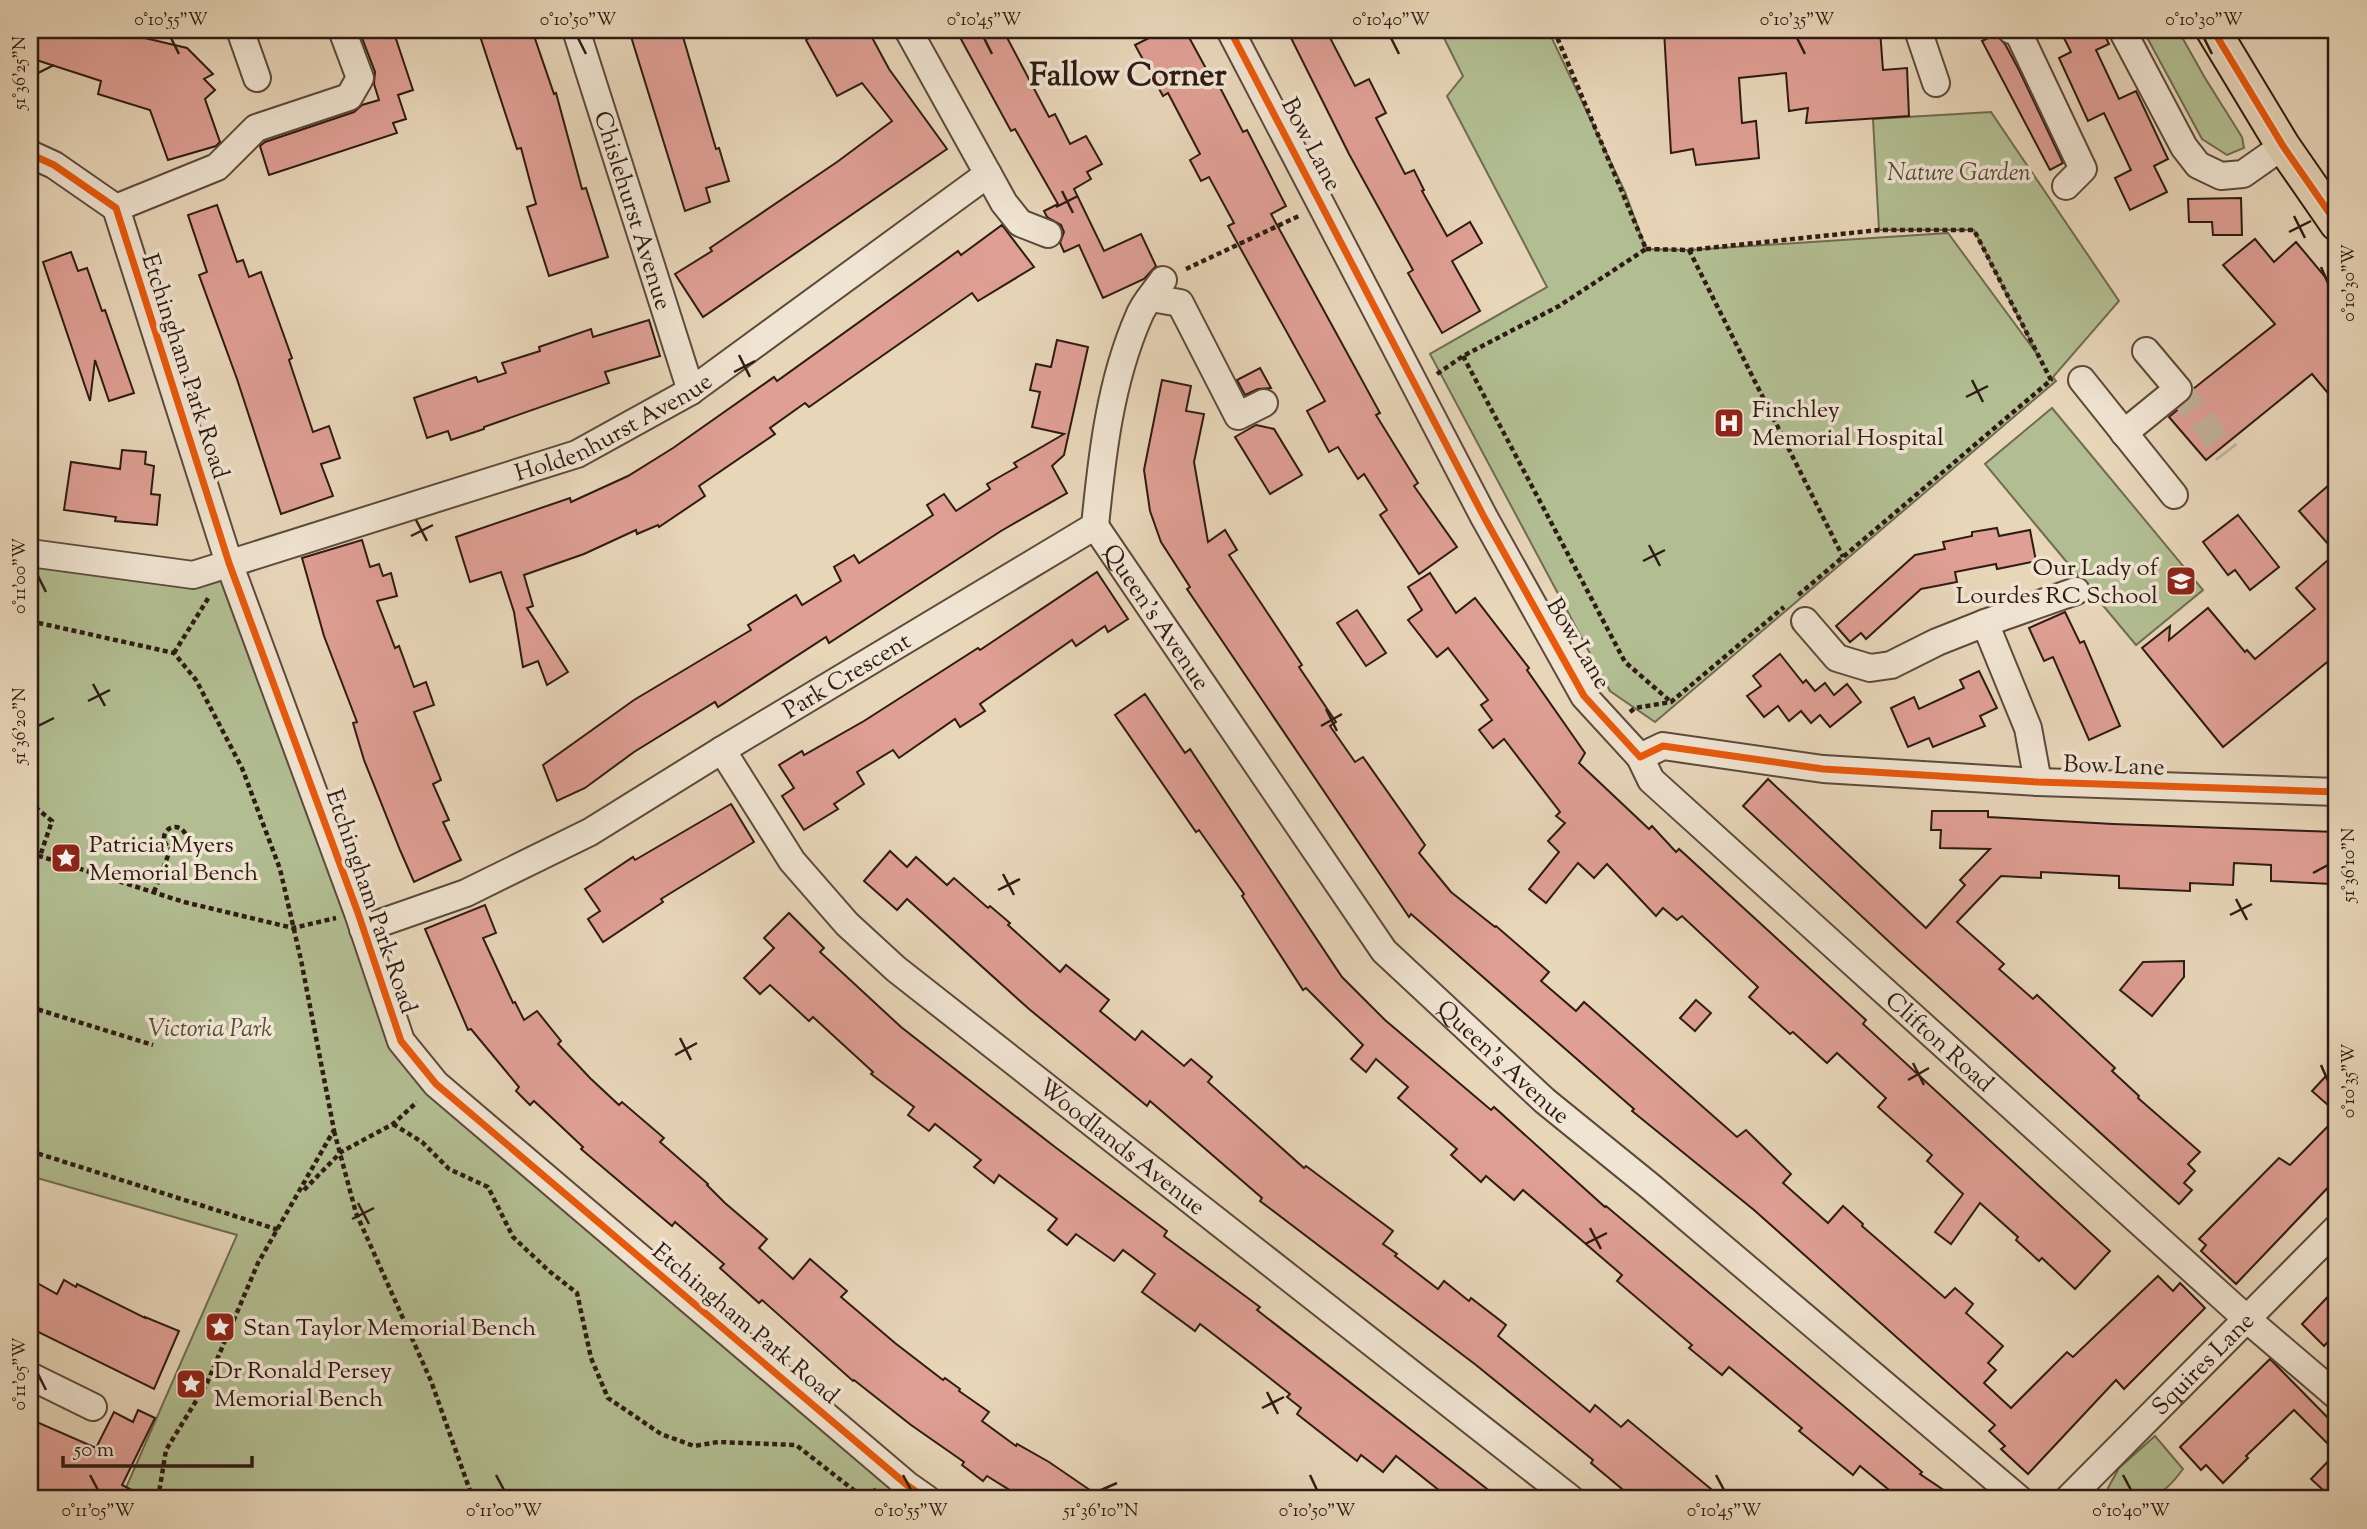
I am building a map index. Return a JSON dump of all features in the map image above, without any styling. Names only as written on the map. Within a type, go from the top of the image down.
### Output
[{"type":"main road","points":[[2219,32],[2283,146],[2337,224]]},
{"type":"street","points":[[240,30],[257,78]]},
{"type":"street","points":[[30,154],[54,165],[116,208],[216,167],[256,128],[349,97],[360,78],[342,30]]},
{"type":"street","name":"Chislehurst Avenue","points":[[576,30],[691,391]]},
{"type":"street","points":[[908,30],[1004,203],[1020,223],[1048,234]]},
{"type":"street","name":"Bow Lane","points":[[1230,30],[1484,517],[1584,696],[1640,757],[1663,746],[1823,769],[2038,782],[2337,792]]},
{"type":"street","points":[[1918,30],[1936,83]]},
{"type":"street","points":[[2011,30],[2018,32],[2082,169],[2066,186]]},
{"type":"street","points":[[2122,30],[2184,147],[2198,165],[2221,176],[2243,174],[2283,146]]},
{"type":"street","name":"Holdenhurst Avenue","points":[[30,553],[194,575],[577,454],[691,391],[988,174]]},
{"type":"street","name":"Etchingham Park Road","points":[[116,208],[229,563],[401,1041],[436,1084],[911,1494]]},
{"type":"street","points":[[1095,526],[1103,453],[1121,366],[1140,314],[1157,289],[1180,303],[1238,416],[1264,402]]},
{"type":"street","points":[[2124,433],[2178,389],[2146,351]]},
{"type":"street","points":[[2082,380],[2174,495]]},
{"type":"street","name":"Park Crescent","points":[[360,921],[466,893],[590,832],[1095,526]]},
{"type":"street","name":"Queen's Avenue","points":[[1095,526],[1384,951],[1545,1101],[1651,1186],[2019,1499]]},
{"type":"street","points":[[1805,621],[1837,658],[1870,668],[1891,665],[1937,642],[1985,623],[2076,592]]},
{"type":"street","points":[[1985,623],[2028,728],[2038,782]]},
{"type":"street","name":"Woodlands Avenue","points":[[722,750],[792,861],[847,924],[896,969],[1571,1499]]},
{"type":"street","name":"Clifton Road","points":[[1640,757],[1651,780],[2248,1320],[2337,1396]]},
{"type":"street","name":"Squires Lane","points":[[2068,1499],[2337,1228]]},
{"type":"street","points":[[30,1376],[93,1407]]},
{"type":"path","points":[[1553,30],[1646,249]]},
{"type":"path","points":[[1157,289],[1322,206]]},
{"type":"path","points":[[1417,387],[1463,356],[1559,306],[1646,249],[1689,250],[1879,230],[1973,230],[2051,380],[1671,702],[1635,708],[1613,727]]},
{"type":"path","points":[[1689,250],[1843,557]]},
{"type":"path","points":[[1463,356],[1625,662],[1671,702]]},
{"type":"path","points":[[174,653],[229,563]]},
{"type":"path","points":[[30,621],[174,653],[196,680],[242,768],[280,869],[334,1130],[356,1213],[430,1381],[472,1499]]},
{"type":"path","points":[[30,791],[35,807],[52,821],[40,856]]},
{"type":"path","points":[[179,827],[186,835],[185,842],[180,848],[171,848],[164,842],[164,835],[168,829],[179,827]]},
{"type":"path","points":[[153,892],[171,848]]},
{"type":"path","points":[[30,853],[153,892],[293,928],[360,921]]},
{"type":"path","points":[[30,1007],[153,1045]]},
{"type":"path","points":[[298,1195],[341,1152],[393,1124],[436,1084]]},
{"type":"path","points":[[393,1124],[422,1142],[449,1169],[488,1186],[513,1237],[577,1293],[591,1358],[608,1398],[661,1434],[694,1446],[718,1442],[796,1445],[860,1495],[857,1499]]},
{"type":"path","points":[[158,1499],[166,1450],[207,1383],[258,1263],[334,1130]]},
{"type":"path","points":[[30,1151],[279,1230]]},
{"type":"green space","name":"Finchley Memorial Hospital","points":[[1440,30],[1548,30],[1625,192],[1646,249],[1689,250],[1948,233],[2037,354],[1974,230],[1879,230],[1873,119],[1991,112],[2119,301],[2053,377],[2056,381],[1655,722],[1610,691],[1430,354],[1547,287],[1447,96],[1463,76]]},
{"type":"green space","points":[[2143,30],[2178,30],[2242,137],[2244,148],[2227,155],[2202,139]]},
{"type":"green space","points":[[2052,408],[2203,590],[2136,645],[1985,464]]},
{"type":"green space","name":"Victoria Park","points":[[30,553],[228,565],[360,925],[436,1084],[908,1485],[898,1499],[121,1499],[237,1235],[30,1176]]},
{"type":"green space","points":[[2155,1436],[2183,1469],[2160,1493],[2144,1498],[2111,1499],[2108,1488],[2119,1468]]},
{"type":"building","points":[[30,30],[111,30],[187,48],[213,74],[204,79],[215,90],[205,99],[220,142],[216,146],[168,160],[150,110],[98,94],[101,81],[30,58]]},
{"type":"building","points":[[359,30],[393,30],[413,90],[398,95],[406,119],[393,123],[397,133],[269,175],[260,146],[265,142],[354,112],[362,105],[379,100],[374,84],[375,72]]},
{"type":"building","points":[[478,30],[532,30],[554,94],[556,93],[582,189],[586,188],[608,257],[549,276],[527,207],[536,204],[521,148],[517,149]]},
{"type":"building","points":[[629,30],[681,30],[716,149],[719,148],[729,181],[706,188],[710,202],[685,211]]},
{"type":"building","points":[[804,30],[868,30],[889,69],[947,149],[703,317],[675,274],[712,251],[710,248],[837,162],[892,121],[862,83],[837,96],[806,40],[809,38]]},
{"type":"building","points":[[956,30],[1003,30],[1049,117],[1055,114],[1070,144],[1086,136],[1102,164],[1087,172],[1091,179],[1074,189],[1104,251],[1141,234],[1156,266],[1144,279],[1103,298],[1079,245],[1064,252],[1060,243],[1064,232],[1061,225],[1047,217],[1044,211],[1058,204],[1015,129],[1011,131]]},
{"type":"building","points":[[1150,30],[1185,30],[1209,74],[1212,72],[1243,132],[1247,130],[1286,206],[1271,214],[1380,413],[1376,415],[1418,483],[1414,486],[1457,547],[1419,574],[1380,515],[1387,510],[1364,474],[1358,479],[1338,447],[1329,452],[1307,411],[1325,401],[1228,226],[1234,223],[1209,177],[1201,181],[1190,160],[1200,154],[1168,93],[1163,96],[1135,45],[1153,36]]},
{"type":"building","points":[[1287,30],[1326,30],[1355,86],[1369,79],[1386,113],[1376,118],[1405,174],[1414,170],[1424,190],[1422,191],[1447,236],[1470,222],[1482,243],[1452,261],[1480,311],[1442,333],[1408,273],[1413,270],[1349,154]]},
{"type":"building","points":[[1664,30],[1880,30],[1883,70],[1907,68],[1909,116],[1806,123],[1808,108],[1789,111],[1786,73],[1739,78],[1742,123],[1756,121],[1759,158],[1696,165],[1693,149],[1671,153]]},
{"type":"building","points":[[2060,30],[2102,30],[2109,44],[2096,50],[2119,99],[2136,91],[2168,159],[2154,166],[2167,192],[2130,210],[2115,178],[2131,170],[2104,113],[2088,121],[2059,58],[2071,52]]},
{"type":"building","points":[[1996,34],[2005,44],[2019,70],[2063,163],[2050,170],[1982,41]]},
{"type":"building","points":[[2241,198],[2242,235],[2213,235],[2212,222],[2189,222],[2188,199]]},
{"type":"building","points":[[217,205],[237,262],[243,260],[249,277],[261,272],[292,358],[289,360],[313,432],[329,426],[340,458],[321,464],[333,496],[281,514],[237,379],[199,275],[207,272],[188,215]]},
{"type":"building","points":[[1002,225],[1034,267],[978,301],[972,293],[809,407],[805,403],[770,428],[775,434],[699,486],[705,496],[659,527],[658,525],[637,534],[636,530],[584,554],[524,575],[533,606],[527,608],[568,672],[547,685],[538,661],[523,667],[514,612],[501,572],[470,582],[456,537],[570,498],[571,502],[628,476],[774,377],[777,381],[958,251],[961,255]]},
{"type":"building","points":[[2255,239],[2274,262],[2296,242],[2337,291],[2337,404],[2312,374],[2206,460],[2169,417],[2188,401],[2193,389],[2275,324],[2223,265]]},
{"type":"building","points":[[71,252],[78,271],[87,268],[134,393],[109,401],[95,360],[90,401],[43,262]]},
{"type":"building","points":[[649,320],[660,356],[605,372],[609,383],[484,429],[451,440],[448,431],[427,438],[414,398],[476,377],[478,382],[506,373],[502,363],[540,351],[539,347],[591,329],[593,337]]},
{"type":"building","points":[[1057,340],[1088,347],[1064,455],[1052,466],[1067,493],[1001,531],[829,643],[826,637],[718,707],[715,702],[634,752],[585,788],[557,801],[543,765],[634,700],[751,630],[748,625],[796,595],[802,605],[841,581],[834,567],[854,555],[859,563],[933,515],[927,505],[944,494],[956,511],[990,489],[987,484],[1017,467],[1014,463],[1064,434],[1032,427],[1040,392],[1030,390],[1036,364],[1051,367]]},
{"type":"building","points":[[1260,368],[1271,388],[1258,389],[1245,395],[1237,380]]},
{"type":"building","points":[[1162,380],[1191,386],[1186,411],[1204,414],[1194,462],[1208,542],[1225,530],[1237,550],[1229,555],[1302,665],[1299,667],[1336,722],[1330,726],[1355,762],[1363,757],[1425,845],[1419,853],[1451,892],[1496,926],[1549,972],[1541,981],[1576,1011],[1584,1002],[1737,1137],[1746,1130],[1791,1174],[1783,1183],[1828,1223],[1843,1206],[1863,1224],[1862,1226],[1945,1298],[1955,1288],[1973,1304],[1966,1313],[2003,1346],[1988,1363],[1996,1370],[1984,1383],[2011,1408],[2067,1352],[2073,1357],[2158,1276],[2173,1291],[2180,1283],[2205,1308],[2124,1389],[2116,1380],[2028,1474],[2001,1449],[2005,1446],[1989,1431],[1995,1425],[1754,1210],[1632,1111],[1634,1109],[1411,914],[1409,917],[1187,589],[1190,587],[1161,542],[1150,511],[1144,470]]},
{"type":"building","points":[[1256,425],[1274,429],[1302,475],[1270,494],[1235,437]]},
{"type":"building","points":[[122,450],[146,452],[145,464],[154,466],[151,494],[160,495],[157,525],[115,521],[116,517],[64,510],[71,462],[120,469]]},
{"type":"building","points":[[2337,478],[2337,654],[2223,747],[2142,648],[2170,626],[2169,640],[2208,608],[2245,652],[2247,650],[2255,659],[2315,609],[2296,588],[2336,553],[2299,511]]},
{"type":"building","points":[[2238,515],[2279,567],[2250,590],[2235,570],[2228,575],[2203,542]]},
{"type":"building","points":[[1997,528],[1999,536],[2030,530],[2036,561],[1997,569],[1996,564],[1955,572],[1957,582],[1921,589],[1866,639],[1861,633],[1850,642],[1836,626],[1915,555],[1945,549],[1943,542],[1972,536],[1972,532]]},
{"type":"building","points":[[362,540],[370,567],[379,564],[383,576],[391,573],[397,596],[377,601],[395,648],[399,646],[414,687],[426,682],[434,705],[414,712],[441,780],[433,784],[449,820],[443,822],[461,860],[414,882],[364,760],[353,723],[357,722],[324,636],[302,558]]},
{"type":"building","points":[[1097,572],[1128,619],[1108,632],[1105,626],[1076,646],[1072,640],[980,704],[985,711],[960,727],[955,719],[899,758],[893,750],[857,772],[864,784],[834,804],[838,809],[804,830],[782,796],[794,788],[779,765],[802,751],[804,755],[864,721],[978,648],[980,650]]},
{"type":"building","points":[[1430,573],[1456,613],[1475,598],[1529,668],[1527,670],[1585,753],[1579,763],[1649,829],[1652,826],[1676,852],[1679,849],[1866,1020],[1863,1024],[2110,1251],[2075,1289],[2042,1258],[2039,1261],[2016,1240],[2018,1237],[1980,1203],[1951,1244],[1935,1232],[1963,1194],[1927,1161],[1932,1155],[1878,1107],[1886,1098],[1837,1053],[1827,1063],[1749,997],[1758,987],[1682,916],[1677,920],[1663,908],[1656,916],[1607,864],[1594,878],[1578,863],[1546,903],[1529,889],[1559,852],[1548,841],[1565,823],[1556,816],[1560,812],[1504,739],[1493,748],[1479,730],[1492,720],[1481,705],[1488,700],[1448,648],[1437,657],[1408,620],[1422,610],[1408,587]]},
{"type":"building","points":[[1357,610],[1386,653],[1366,666],[1337,623]]},
{"type":"building","points":[[2065,612],[2080,643],[2084,641],[2120,726],[2089,740],[2053,657],[2044,661],[2029,628]]},
{"type":"building","points":[[1780,654],[1803,683],[1806,680],[1815,691],[1825,683],[1834,695],[1847,684],[1861,702],[1830,727],[1820,715],[1811,723],[1801,711],[1789,721],[1778,706],[1764,717],[1747,696],[1761,686],[1753,676]]},
{"type":"building","points":[[1979,671],[1997,708],[1980,716],[1985,726],[1933,747],[1929,738],[1908,747],[1891,708],[1914,697],[1919,709],[1964,688],[1960,680]]},
{"type":"building","points":[[1145,694],[1185,753],[1190,749],[1342,977],[1385,1020],[1491,1110],[1494,1107],[1605,1207],[1922,1472],[1920,1474],[1957,1499],[1900,1499],[1860,1466],[1853,1475],[1799,1431],[1802,1428],[1729,1367],[1722,1375],[1689,1348],[1692,1345],[1617,1281],[1622,1275],[1523,1190],[1514,1200],[1486,1176],[1481,1182],[1451,1155],[1457,1149],[1398,1098],[1408,1087],[1376,1059],[1366,1072],[1351,1059],[1363,1045],[1306,988],[1303,990],[1242,896],[1244,894],[1199,830],[1196,832],[1115,715]]},
{"type":"building","points":[[1768,779],[1926,928],[1965,885],[1960,880],[1990,849],[1940,848],[1941,830],[1931,830],[1932,811],[1988,811],[1988,817],[2113,824],[2337,832],[2337,870],[2331,870],[2331,884],[2271,881],[2271,865],[2234,863],[2233,885],[2190,883],[2190,891],[2119,888],[2119,876],[2041,872],[2041,878],[2001,876],[1957,922],[2004,964],[1999,969],[2033,999],[2037,995],[2115,1068],[2112,1071],[2139,1096],[2138,1098],[2200,1152],[2188,1164],[2195,1171],[2184,1183],[2192,1190],[2179,1204],[1743,806]]},
{"type":"building","points":[[731,804],[754,842],[661,899],[663,902],[603,942],[588,919],[600,911],[585,889],[633,857],[635,860]]},
{"type":"building","points":[[890,851],[907,867],[916,857],[947,885],[954,878],[1010,923],[1008,925],[1060,972],[1066,965],[1109,1000],[1100,1011],[1135,1040],[1142,1031],[1184,1066],[1191,1059],[1212,1077],[1208,1082],[1304,1168],[1306,1166],[1393,1231],[1383,1244],[1397,1254],[1395,1256],[1438,1289],[1444,1281],[1469,1301],[1471,1298],[1506,1325],[1498,1336],[1590,1412],[1595,1405],[1621,1427],[1628,1420],[1723,1499],[1634,1499],[1591,1463],[1593,1460],[1476,1365],[1260,1201],[1262,1198],[1150,1101],[1147,1106],[1029,1009],[907,899],[897,910],[864,881]]},
{"type":"building","points":[[485,905],[496,933],[483,938],[513,1003],[515,1002],[524,1020],[537,1011],[561,1041],[558,1044],[590,1078],[619,1105],[622,1102],[664,1138],[660,1142],[767,1239],[759,1248],[793,1279],[810,1259],[847,1291],[841,1297],[895,1343],[989,1412],[982,1421],[1016,1446],[1017,1444],[1049,1462],[1103,1499],[1024,1499],[987,1476],[983,1481],[962,1465],[964,1462],[853,1381],[762,1300],[759,1303],[720,1268],[724,1264],[675,1222],[672,1226],[581,1149],[583,1147],[534,1101],[530,1105],[516,1091],[519,1087],[471,1029],[468,1030],[425,929]]},
{"type":"building","points":[[789,913],[824,948],[820,952],[901,1027],[1167,1231],[1164,1236],[1260,1307],[1257,1310],[1500,1499],[1450,1499],[1396,1456],[1383,1472],[1361,1455],[1357,1461],[1297,1414],[1301,1408],[1287,1397],[1290,1394],[1252,1364],[1200,1324],[1195,1331],[1142,1292],[1155,1274],[1123,1250],[1114,1261],[1076,1234],[1067,1245],[1048,1230],[1057,1219],[999,1175],[994,1183],[974,1167],[981,1160],[935,1124],[929,1131],[908,1115],[914,1107],[871,1074],[873,1072],[813,1017],[809,1021],[770,985],[760,994],[744,978],[774,948],[764,938]]},
{"type":"building","points":[[2184,961],[2184,977],[2152,1016],[2120,990],[2143,962]]},
{"type":"building","points":[[1696,1000],[1711,1013],[1695,1031],[1680,1018]]},
{"type":"building","points":[[2326,1076],[2337,1086],[2337,1113],[2312,1091]]},
{"type":"building","points":[[2337,1117],[2337,1178],[2236,1284],[2201,1251],[2206,1245],[2199,1239],[2279,1158],[2290,1165]]},
{"type":"building","points":[[30,1279],[57,1294],[64,1280],[76,1287],[77,1284],[145,1318],[179,1331],[154,1389],[30,1328]]},
{"type":"building","points":[[2337,1287],[2337,1332],[2324,1346],[2302,1324]]},
{"type":"building","points":[[2270,1359],[2337,1427],[2337,1446],[2334,1450],[2294,1410],[2246,1456],[2248,1458],[2223,1483],[2206,1465],[2201,1470],[2180,1447]]},
{"type":"building","points":[[138,1410],[155,1418],[122,1485],[149,1499],[60,1499],[30,1486],[30,1419],[96,1448],[114,1412],[133,1422]]},
{"type":"building","points":[[2337,1452],[2337,1499],[2333,1499],[2311,1479]]},
{"type":"tunnel","points":[[2178,389],[2227,453]]},
{"type":"cycle path","points":[[1230,30],[1484,517],[1584,696],[1640,757],[1663,746],[1823,769],[2038,782],[2337,792]]},
{"type":"cycle path","points":[[2213,30],[2283,146],[2337,224]]},
{"type":"cycle path","points":[[30,154],[54,165],[116,208],[229,563],[358,913],[401,1041],[436,1084],[907,1485],[927,1499]]},
{"type":"place","name":"Finchley Memorial Hospital","points":[[1729,423]]},
{"type":"place","name":"Our Lady of Lourdes RC School","points":[[2181,581]]},
{"type":"place","name":"Patricia Myers Memorial Bench","points":[[66,858]]},
{"type":"place","name":"Stan Taylor Memorial Bench","points":[[220,1327]]},
{"type":"place","name":"Dr Ronald Persey Memorial Bench","points":[[191,1384]]},
{"type":"district","name":"Fallow Corner","points":[[1128,74]]},
{"type":"park label","name":"Nature Garden","points":[[1959,172]]}]
